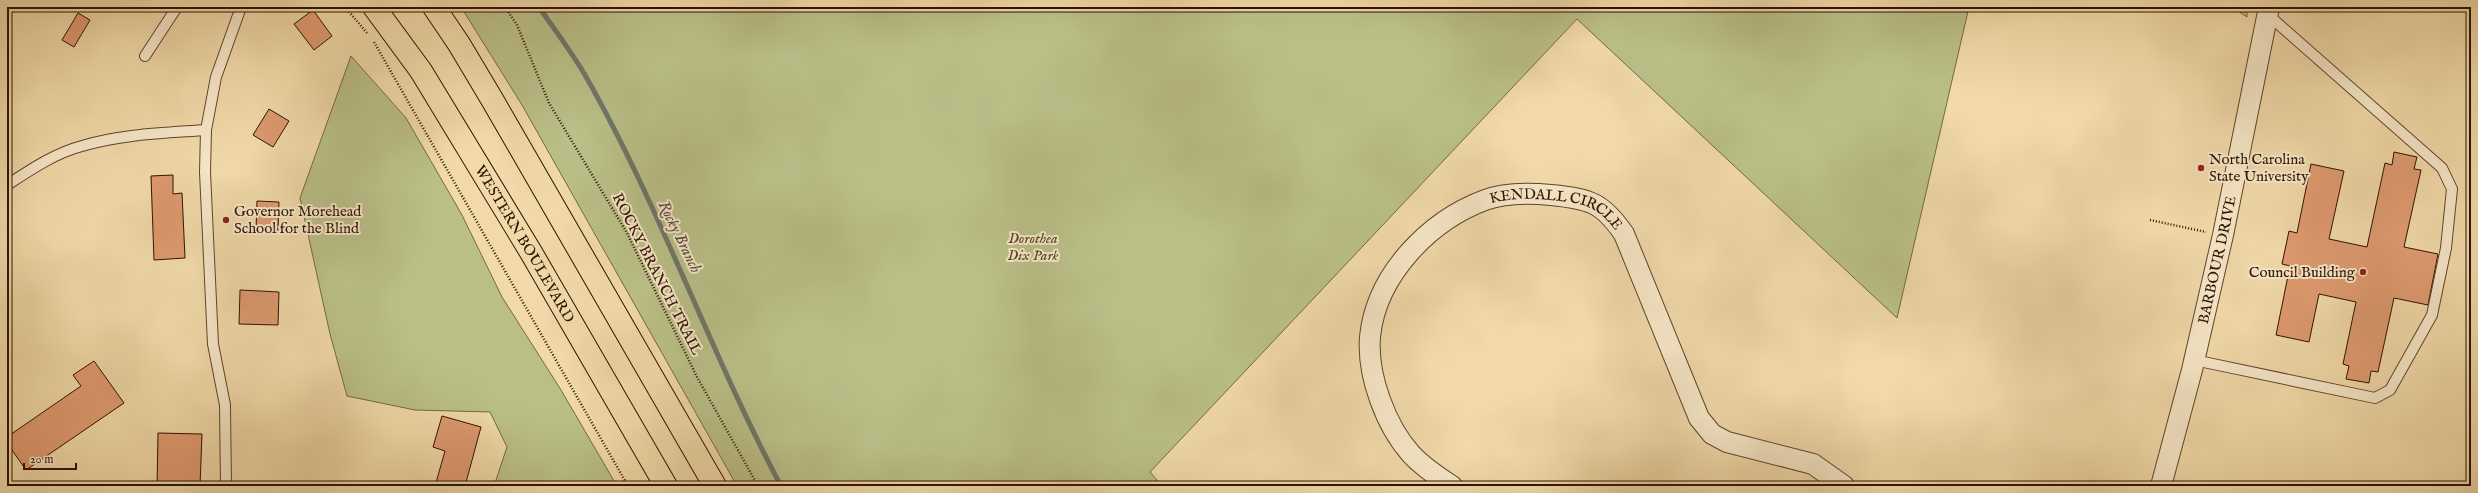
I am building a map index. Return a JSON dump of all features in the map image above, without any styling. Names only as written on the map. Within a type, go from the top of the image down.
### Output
[{"type":"main road","name":"WESTERN BOULEVARD","points":[[374,7],[421,71],[532,254],[666,486]]},
{"type":"main road","points":[[434,7],[459,44],[493,101],[715,486]]},
{"type":"street","name":"BARBOUR DRIVE","points":[[2161,486],[2194,360],[2223,235],[2264,9]]},
{"type":"street","name":"KENDALL CIRCLE","points":[[1452,486],[1412,455],[1399,438],[1388,418],[1370,357],[1370,337],[1374,317],[1395,273],[1410,250],[1447,219],[1487,200],[1536,194],[1568,197],[1596,204],[1609,213],[1624,234],[1699,418],[1712,434],[1727,442],[1813,464],[1844,486]]},
{"type":"lane","points":[[145,56],[177,7]]},
{"type":"lane","points":[[226,486],[225,405],[213,344],[205,172],[206,130],[216,77],[241,7]]},
{"type":"lane","points":[[2194,360],[2375,398],[2390,390],[2432,315],[2446,248],[2452,189],[2442,168],[2264,9]]},
{"type":"lane","points":[[7,185],[44,162],[82,146],[139,135],[206,130]]},
{"type":"path","points":[[345,7],[372,39],[628,486]]},
{"type":"path","name":"ROCKY BRANCH TRAIL","points":[[505,7],[516,25],[549,103],[627,233],[697,377],[758,486]]},
{"type":"path","points":[[2150,220],[2223,235]]},
{"type":"green space","name":"Dorothea Dix Park","points":[[461,7],[1969,7],[1897,318],[1577,19],[1150,472],[1162,486],[737,486],[522,105]]},
{"type":"green space","points":[[2232,7],[2247,7],[2247,17]]},
{"type":"green space","points":[[351,56],[406,118],[462,215],[502,297],[561,390],[617,486],[494,486],[507,447],[490,412],[415,410],[347,396],[330,334],[300,198]]},
{"type":"building","points":[[313,10],[332,36],[314,50],[294,24]]},
{"type":"building","points":[[78,13],[90,20],[74,47],[62,40]]},
{"type":"building","points":[[269,109],[289,121],[273,147],[253,135]]},
{"type":"building","name":"Council Building","points":[[2394,152],[2417,157],[2414,169],[2421,170],[2404,247],[2438,254],[2428,305],[2394,298],[2378,372],[2371,371],[2369,383],[2346,379],[2349,366],[2343,364],[2356,302],[2319,294],[2309,342],[2276,335],[2290,266],[2282,264],[2289,231],[2297,233],[2311,164],[2344,171],[2329,239],[2367,247],[2385,163],[2392,165]]},
{"type":"building","points":[[173,175],[173,194],[182,193],[185,258],[154,260],[151,176]]},
{"type":"building","points":[[257,201],[279,202],[278,230],[256,230]]},
{"type":"building","points":[[240,290],[279,292],[278,325],[239,324]]},
{"type":"building","points":[[94,361],[124,403],[26,470],[7,443],[7,437],[81,386],[73,375]]},
{"type":"building","points":[[442,416],[481,427],[465,486],[435,486],[445,451],[433,447]]},
{"type":"building","points":[[158,433],[202,434],[200,486],[157,486]]},
{"type":"waterway","name":"Rocky Branch","points":[[539,7],[580,66],[612,125],[661,228],[755,436],[781,486]]},
{"type":"place","name":"North Carolina State University","points":[[2201,168]]},
{"type":"place","name":"Governor Morehead School for the Blind","points":[[226,220]]},
{"type":"place","name":"Council Building","points":[[2363,272]]}]
